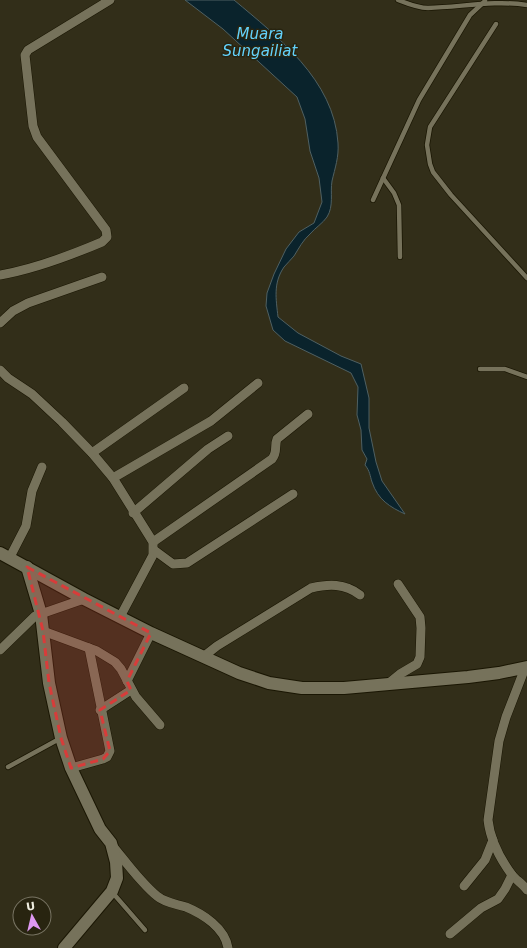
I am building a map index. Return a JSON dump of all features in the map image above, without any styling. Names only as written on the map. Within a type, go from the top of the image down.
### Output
[{"type":"main road","points":[[5,555],[84,599],[151,633],[239,673],[268,683],[288,687],[323,689],[468,677],[526,667]]},
{"type":"main road","points":[[27,567],[41,614],[49,683],[61,738],[71,768],[100,829],[111,843],[116,862],[117,878],[112,891],[64,948]]},
{"type":"street","points":[[0,275],[59,259],[102,242],[107,237],[106,230],[37,137],[33,126],[25,56],[28,50],[110,0]]},
{"type":"street","points":[[0,323],[13,311],[28,302],[102,277]]},
{"type":"street","points":[[0,370],[8,378],[32,394],[62,422],[92,454],[113,478],[154,546],[173,564],[188,563],[293,494]]},
{"type":"street","points":[[113,478],[210,420],[258,383]]},
{"type":"street","points":[[92,454],[184,388]]},
{"type":"street","points":[[120,617],[154,546],[272,459],[276,453],[275,443],[277,439],[308,414]]},
{"type":"street","points":[[133,513],[208,449],[228,436]]},
{"type":"street","points":[[5,555],[26,526],[32,491],[42,467]]},
{"type":"street","points":[[389,683],[416,664],[420,657],[420,616],[398,584]]},
{"type":"street","points":[[203,657],[217,646],[311,588],[319,586],[345,586],[360,595]]},
{"type":"street","points":[[0,650],[28,622],[41,614],[84,599]]},
{"type":"street","points":[[43,631],[89,648],[115,662],[127,680],[131,690],[160,725]]},
{"type":"street","points":[[127,680],[151,633]]},
{"type":"street","points":[[71,768],[103,759],[109,754],[109,747],[100,710],[89,648]]},
{"type":"street","points":[[526,667],[506,717],[499,741],[488,814],[489,830],[493,840],[512,875],[527,890]]},
{"type":"street","points":[[100,710],[131,690]]},
{"type":"street","points":[[464,886],[485,860],[493,840]]},
{"type":"street","points":[[111,843],[147,887],[158,898],[187,907],[208,920],[226,938],[228,948]]},
{"type":"street","points":[[450,934],[481,908],[498,899],[506,889],[512,875]]},
{"type":"lane","points":[[398,0],[428,8],[484,1],[515,1],[527,5]]},
{"type":"lane","points":[[373,200],[419,100],[470,15],[484,1]]},
{"type":"lane","points":[[496,24],[430,127],[428,136],[428,154],[433,172],[451,195],[527,278]]},
{"type":"lane","points":[[383,178],[394,193],[399,205],[400,257]]},
{"type":"lane","points":[[480,369],[505,369],[527,378]]},
{"type":"lane","points":[[8,767],[61,738]]},
{"type":"lane","points":[[112,891],[145,930]]},
{"type":"highlighted area","points":[[27,567],[151,633],[127,681],[131,690],[100,710],[110,751],[103,759],[71,768],[61,738],[49,683],[43,631]]},
{"type":"water","name":"Muara Sungailiat","points":[[185,0],[234,0],[268,29],[301,62],[315,80],[326,99],[334,120],[338,143],[337,158],[331,186],[331,204],[327,217],[301,244],[294,256],[284,267],[278,279],[276,291],[278,317],[298,333],[341,356],[361,364],[369,398],[369,428],[376,462],[382,481],[405,514],[394,509],[381,498],[365,465],[367,459],[362,450],[361,430],[357,415],[358,387],[351,373],[285,341],[273,330],[266,306],[267,293],[286,249],[299,232],[314,223],[322,202],[319,178],[310,151],[305,119],[297,97],[223,29]]}]
